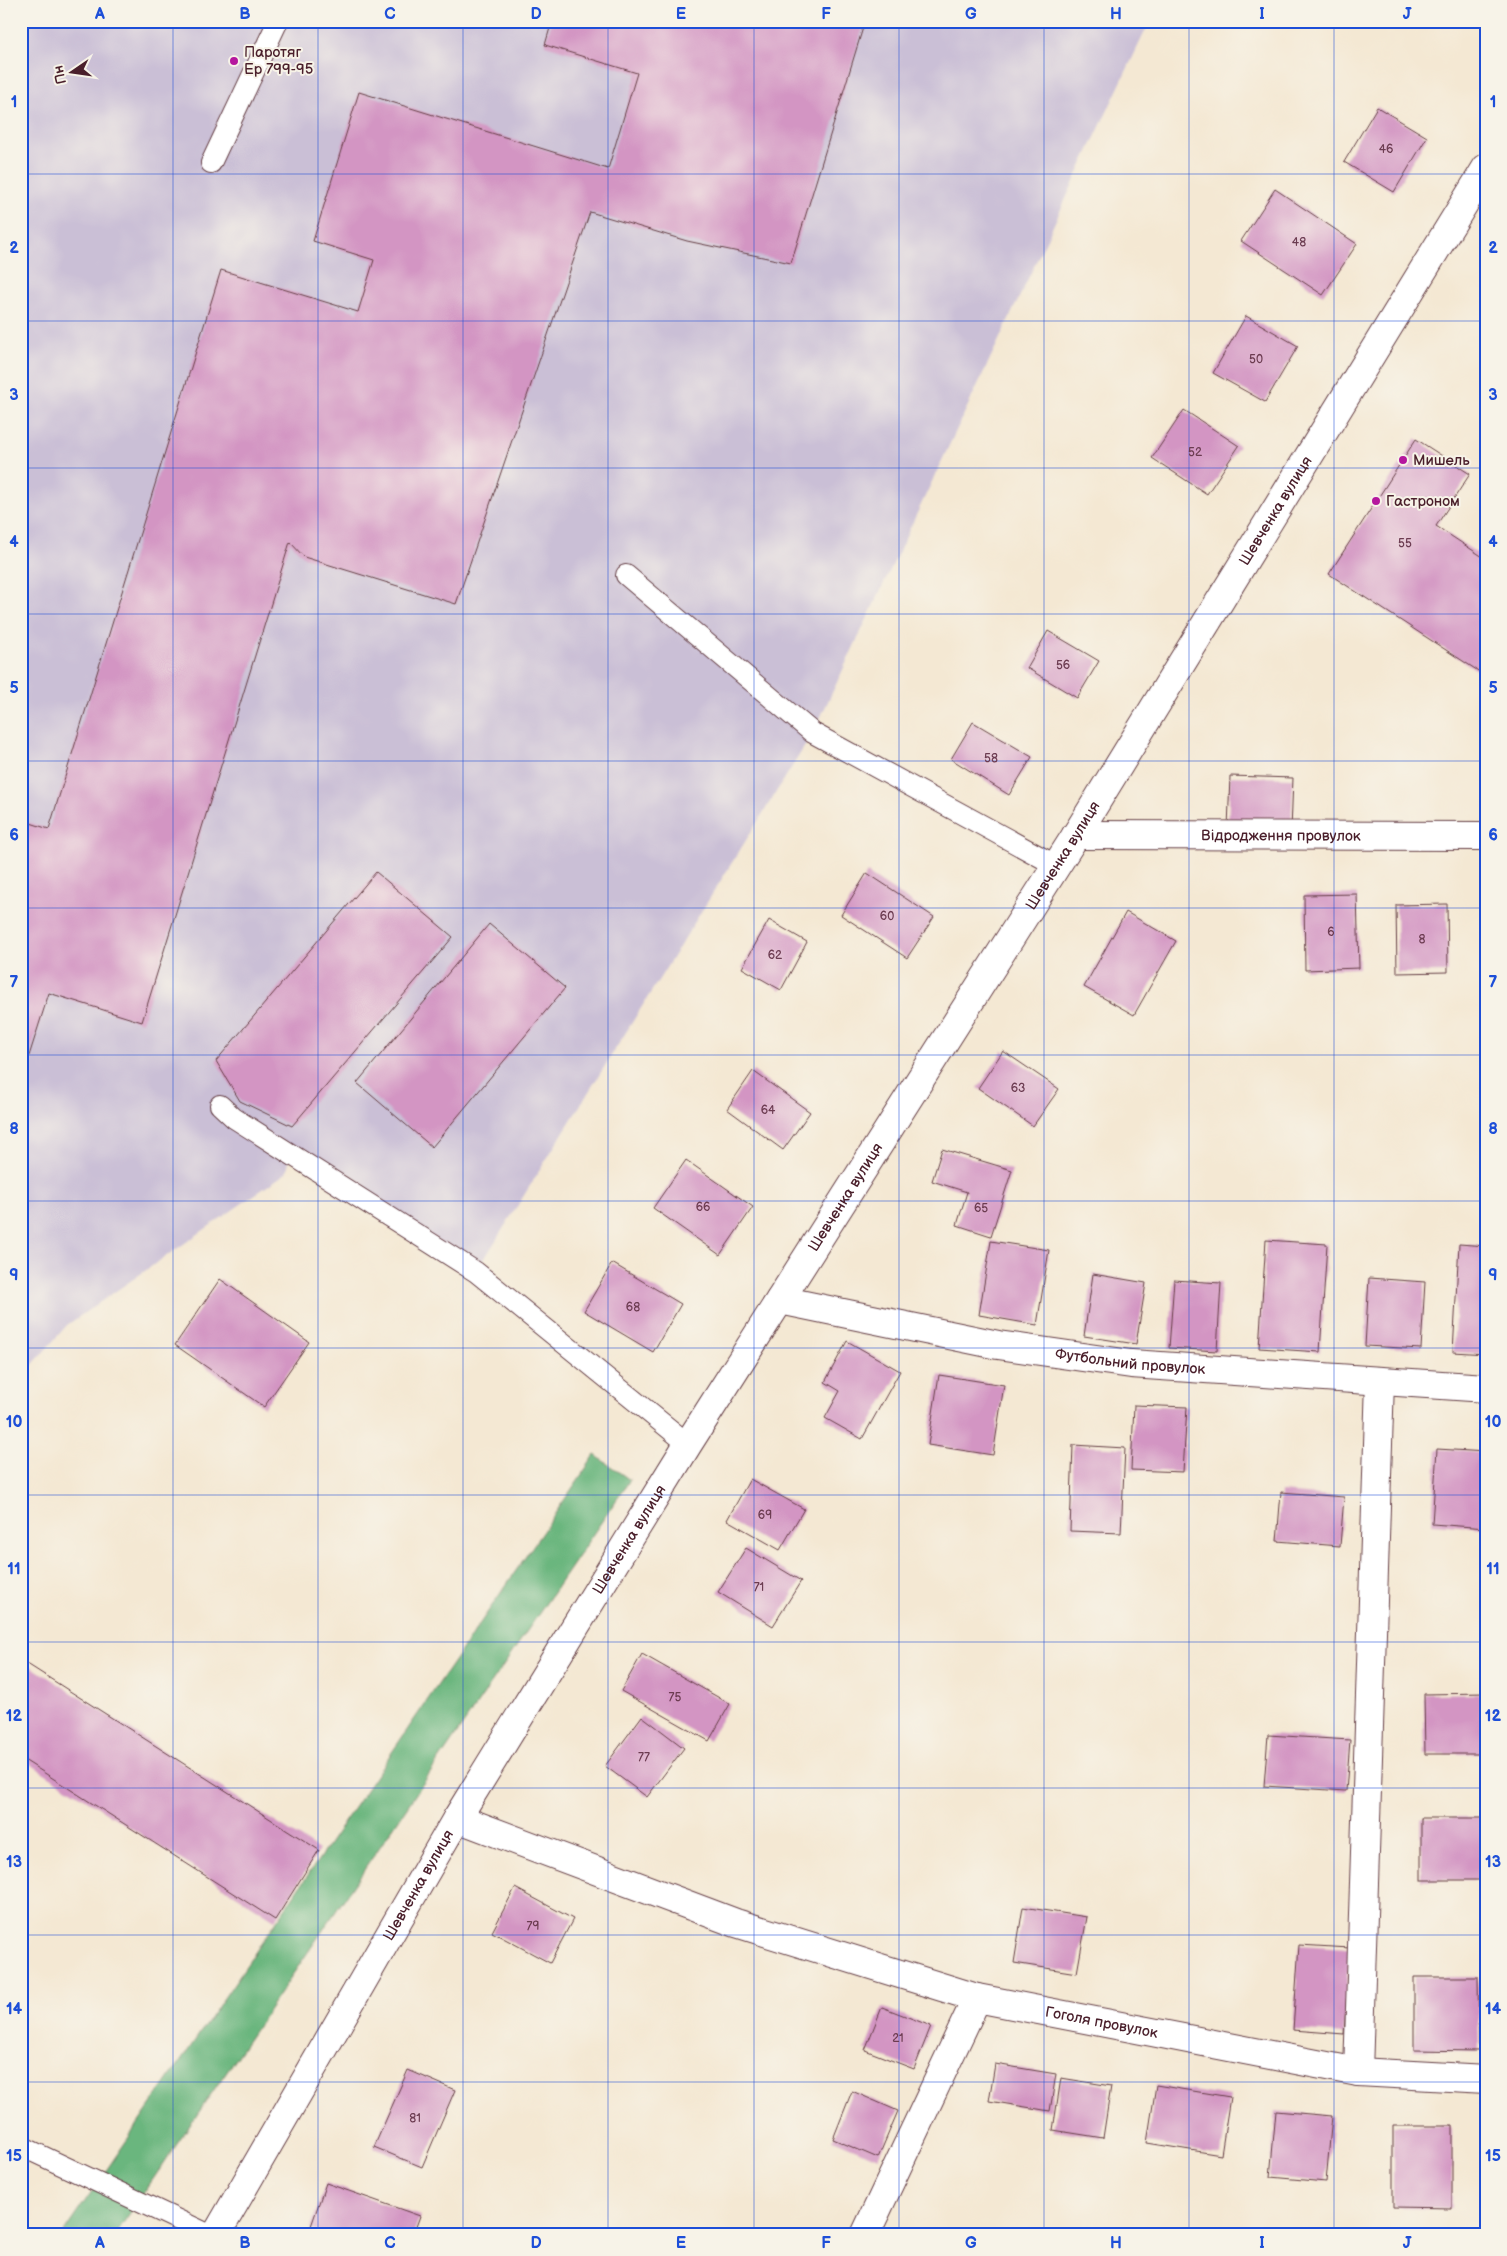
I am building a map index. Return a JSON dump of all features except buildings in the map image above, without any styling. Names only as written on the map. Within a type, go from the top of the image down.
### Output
[{"type":"street","name":"Шевченка вулиця","points":[[216,2235],[458,1818],[688,1444],[1057,866],[1486,168]]},
{"type":"street","name":"Відродження провулок","points":[[1076,835],[1486,836]]},
{"type":"street","name":"Футбольний провулок","points":[[780,1300],[998,1345],[1131,1364],[1486,1388]]},
{"type":"street","points":[[1358,2072],[1380,1381]]},
{"type":"street","name":"Гоголя провулок","points":[[458,1818],[736,1923],[977,1998],[1358,2072],[1486,2080]]},
{"type":"street","points":[[865,2235],[977,1998]]},
{"type":"lane","points":[[211,163],[278,21]]},
{"type":"lane","points":[[626,576],[813,733],[1057,866]]},
{"type":"lane","points":[[220,1105],[234,1118],[476,1272],[688,1444]]},
{"type":"lane","points":[[21,2146],[210,2235]]},
{"type":"shaded area","points":[[21,21],[1150,21],[813,733],[476,1272],[291,1154],[286,1173],[67,1325],[21,1378]]},
{"type":"green space","points":[[595,1455],[630,1480],[115,2235],[62,2235]]},
{"type":"place","name":"Паротяг Ер 799-95","points":[[234,61]]},
{"type":"place","name":"Мишель","points":[[1403,460]]},
{"type":"place","name":"Гастроном","points":[[1376,501]]}]
